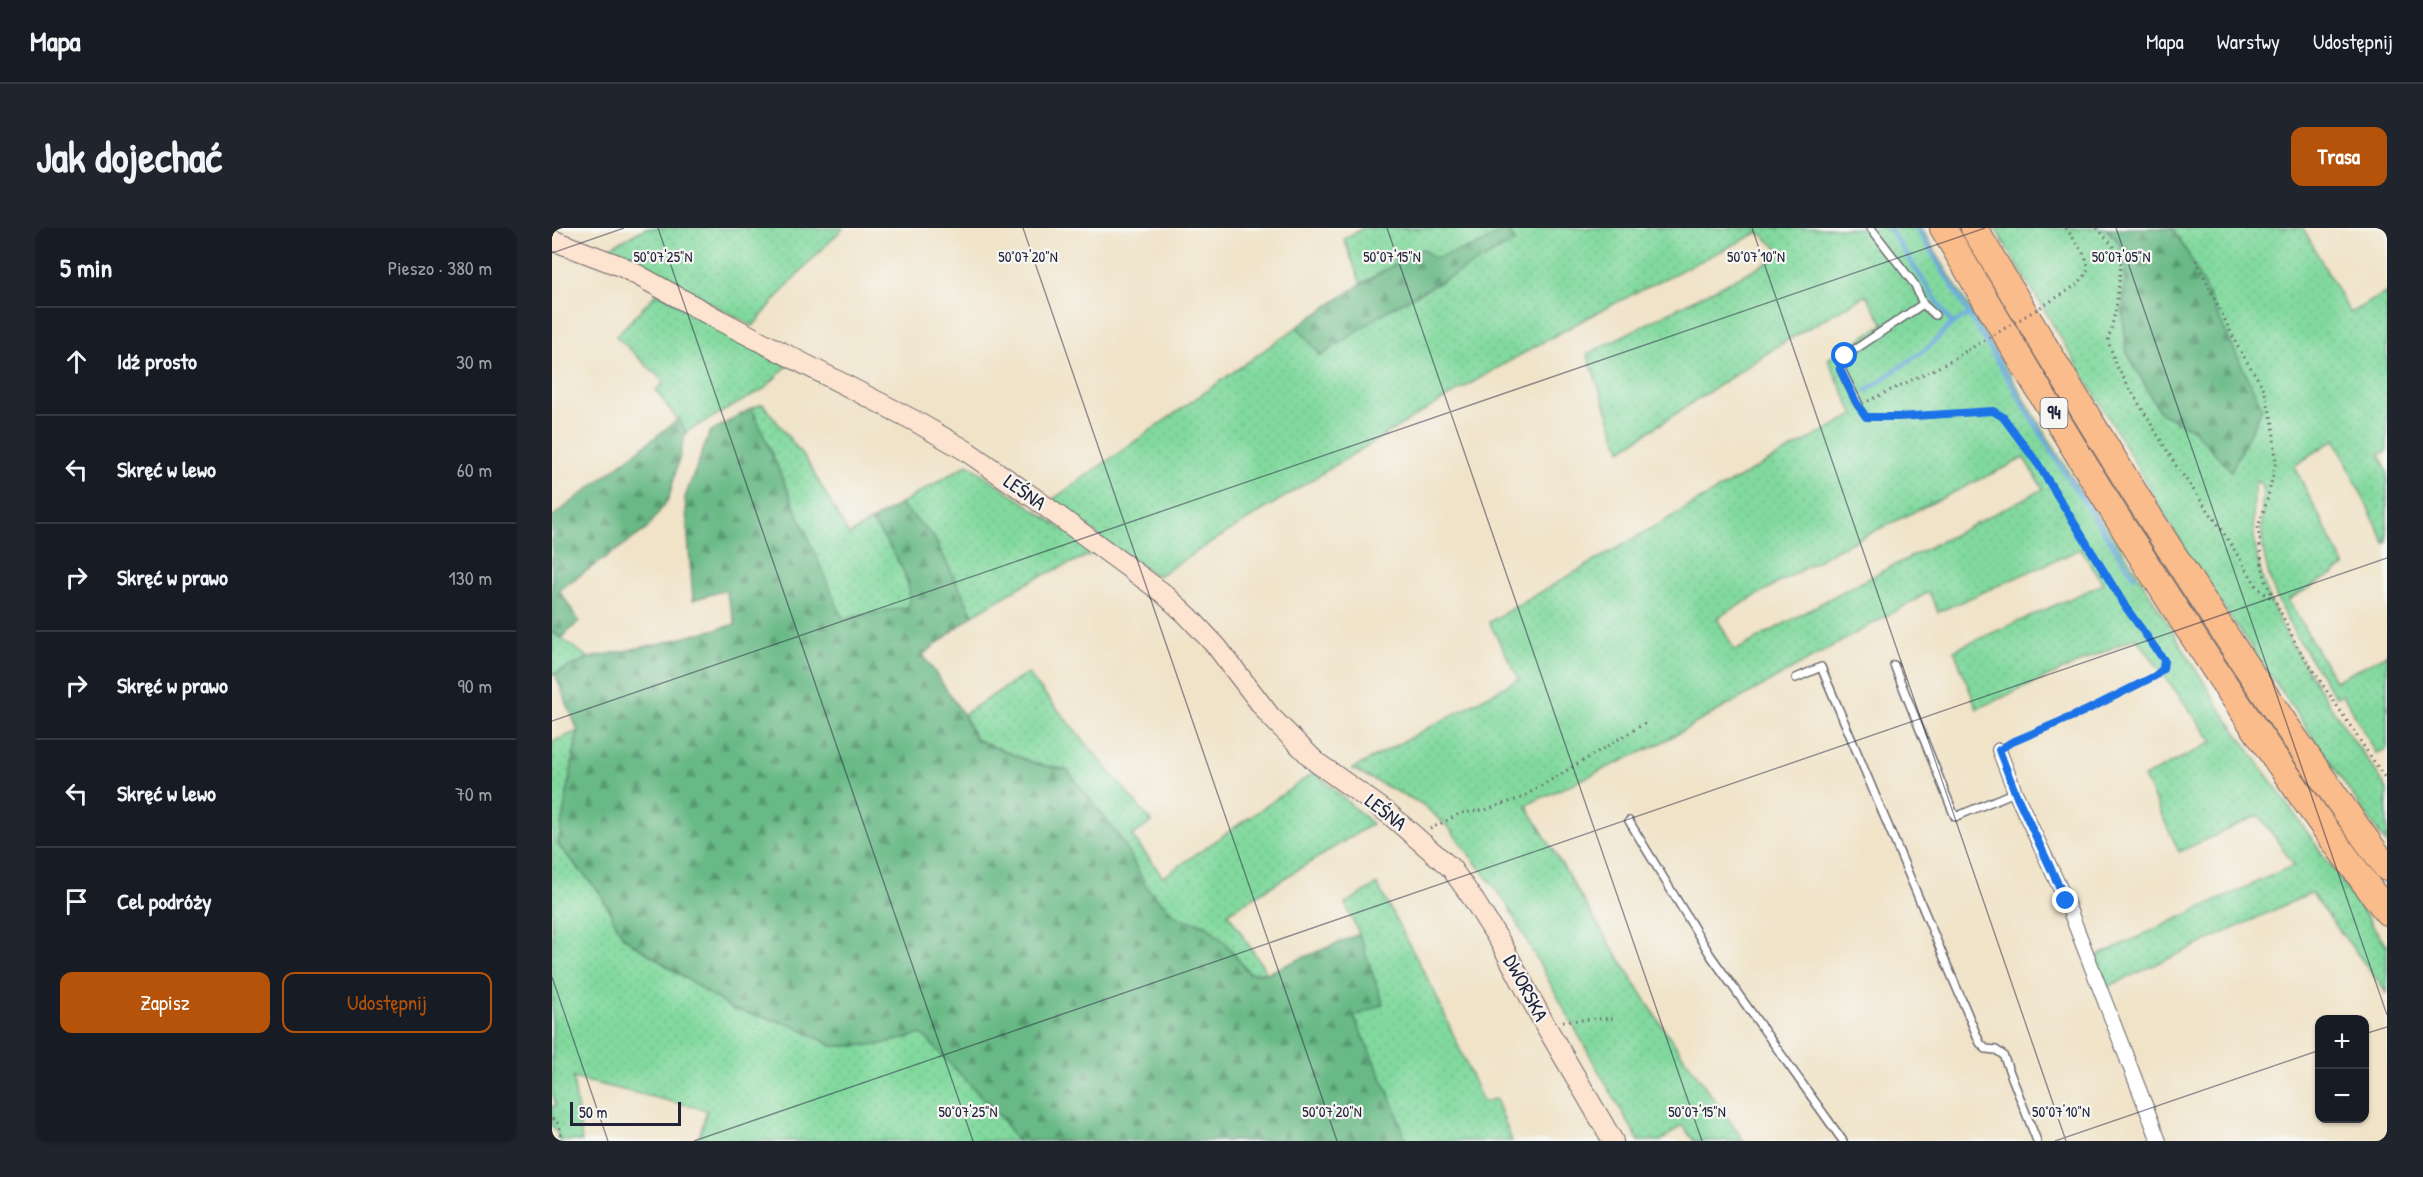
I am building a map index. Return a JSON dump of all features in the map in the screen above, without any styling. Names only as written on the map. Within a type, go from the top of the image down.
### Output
[{"type":"highway","name":"94","points":[[1976,231],[2186,577],[2275,712],[2387,868]]},
{"type":"highway","name":"94","points":[[1944,232],[2158,584],[2269,750],[2387,912]]},
{"type":"street","name":"LEŚNA","points":[[552,240],[623,267],[721,321],[915,421],[965,450],[1162,593],[1188,616],[1217,647],[1270,716],[1316,762],[1388,813],[1420,840]]},
{"type":"street","points":[[1999,750],[2015,792],[2066,901],[2159,1141]]},
{"type":"street","name":"DWORSKA","points":[[1420,840],[1451,868],[1503,945],[1544,1023],[1613,1141]]},
{"type":"lane","points":[[1871,228],[1915,285],[1923,304],[1935,315]]},
{"type":"lane","points":[[1859,405],[1840,369],[1845,356],[1923,304]]},
{"type":"lane","points":[[1894,665],[1956,817],[2015,792]]},
{"type":"lane","points":[[1796,678],[1821,666],[1980,1043],[1986,1050],[1996,1050],[2003,1055],[2037,1141]]},
{"type":"lane","points":[[1629,822],[1711,957],[1843,1141]]},
{"type":"path","points":[[1999,750],[2155,676],[2163,669],[2164,660],[2127,609],[2038,464],[2003,417],[1993,411],[1866,417],[1859,405],[1947,363],[2080,283],[2085,277],[2087,259],[2066,228]]},
{"type":"path","points":[[2097,228],[2114,247],[2121,264],[2116,309],[2108,341],[2118,367],[2175,464],[2220,527],[2258,588],[2273,600]]},
{"type":"path","points":[[2196,260],[2238,347],[2264,389],[2273,424],[2276,461],[2267,501],[2258,527],[2262,565],[2273,600],[2297,646],[2387,781]]},
{"type":"path","points":[[1420,840],[1461,813],[1485,810],[1521,798],[1647,723]]},
{"type":"path","points":[[1544,1023],[1615,1018]]},
{"type":"path","points":[[552,1119],[559,1124],[562,1141]]},
{"type":"green space","points":[[646,228],[843,228],[792,280],[753,326],[647,269],[603,251]]},
{"type":"green space","points":[[1363,228],[1505,228],[1482,244],[1435,258],[1422,249],[1361,284],[1344,239]]},
{"type":"green space","points":[[1505,228],[1515,242],[1388,310],[1321,356],[1297,327],[1361,284],[1422,249],[1435,258],[1481,244]]},
{"type":"green space","points":[[1507,228],[1921,228],[2079,489],[2127,557],[2219,707],[2387,946],[2387,993],[2311,893],[2107,987],[2095,957],[2294,865],[2259,815],[2179,852],[2144,777],[2213,742],[2136,637],[1977,709],[1954,650],[2103,584],[2081,549],[1938,612],[1929,592],[1659,744],[1526,805],[1664,1029],[1744,1141],[1694,1141],[1682,1125],[1661,1141],[1639,1141],[1506,903],[1450,829],[1422,804],[1352,769],[1519,679],[1489,622],[1733,481],[1854,415],[1828,359],[1884,324],[1866,295],[1784,342],[1621,450],[1587,354],[1784,254],[1759,232],[1608,307],[1532,348],[1370,444],[1158,576],[1103,540],[1052,500],[1297,327],[1321,355],[1388,310],[1515,241]],"holes":[[[2024,458],[2043,489],[1838,594],[1735,651],[1717,618],[1836,550]]]},
{"type":"green space","points":[[1953,228],[1964,228],[2097,451],[2089,454]]},
{"type":"green space","points":[[1995,228],[2105,228],[2118,241],[2126,262],[2123,312],[2126,351],[2160,413],[2193,429],[2231,470],[2189,255],[2172,228],[2303,228],[2350,313],[2387,292],[2387,451],[2379,454],[2387,472],[2387,542],[2385,543],[2335,439],[2294,466],[2345,567],[2288,600],[2335,681],[2387,654],[2387,749],[2376,753],[2343,695],[2336,697],[2303,647],[2283,611],[2268,574],[2262,528],[2263,485],[2256,481],[2253,518],[2256,553],[2265,586],[2278,617],[2312,677],[2387,790],[2387,845],[2189,557]]},
{"type":"green space","points":[[2105,228],[2172,228],[2189,255],[2262,408],[2231,471],[2193,429],[2160,413],[2126,350],[2123,312],[2126,262],[2118,241]]},
{"type":"green space","points":[[658,292],[788,365],[764,389],[686,432],[656,390],[664,382],[616,336]]},
{"type":"green space","points":[[763,404],[807,461],[849,535],[871,521],[885,540],[904,574],[910,597],[908,608],[843,620],[752,408]]},
{"type":"green space","points":[[752,408],[843,619],[908,607],[910,597],[908,585],[899,562],[871,521],[900,504],[933,536],[973,615],[923,655],[963,714],[975,739],[1036,764],[1067,770],[1123,842],[1147,888],[1178,918],[1206,925],[1226,944],[1249,973],[1267,973],[1359,934],[1383,1004],[1354,1017],[1393,1103],[1406,1141],[1017,1141],[1000,1116],[922,1034],[877,1045],[833,1046],[790,1024],[732,1009],[623,937],[600,893],[558,845],[578,731],[555,674],[589,658],[658,644],[736,624],[725,590],[693,600],[685,497],[710,432]]},
{"type":"green space","points":[[679,419],[686,432],[669,498],[647,529],[559,590],[579,621],[562,638],[552,632],[552,517]]},
{"type":"green space","points":[[968,464],[1096,552],[1032,580],[973,615],[933,536],[900,504]]},
{"type":"green space","points":[[552,632],[589,658],[552,675]]},
{"type":"green space","points":[[1027,673],[1152,822],[1132,836],[1163,877],[1315,772],[1372,824],[1228,913],[1267,973],[1249,973],[1226,944],[1206,925],[1178,918],[1147,888],[1123,842],[1067,770],[1037,764],[975,739],[964,714]]},
{"type":"green space","points":[[578,731],[558,845],[600,893],[623,937],[732,1009],[790,1024],[833,1046],[877,1045],[922,1034],[1000,1116],[1017,1141],[698,1141],[707,1110],[573,1078],[582,1141],[559,1141],[557,1132],[552,1126],[552,1106],[556,1105],[552,1093],[552,742]]},
{"type":"green space","points":[[1377,884],[1434,991],[1483,1102],[1496,1099],[1512,1141],[1406,1141],[1393,1103],[1354,1017],[1359,934],[1345,904]]},
{"type":"waterway","points":[[1889,228],[1952,324],[1970,314]]},
{"type":"waterway","points":[[1917,228],[2069,480],[2134,576]]},
{"type":"waterway","points":[[1866,391],[1929,347],[1952,324]]},
{"type":"route","points":[[1845,356],[1840,369],[1866,417],[1993,411],[2003,417],[2038,464],[2127,609],[2164,660],[2163,669],[2155,676],[1999,750],[2015,792],[2066,901]]}]
